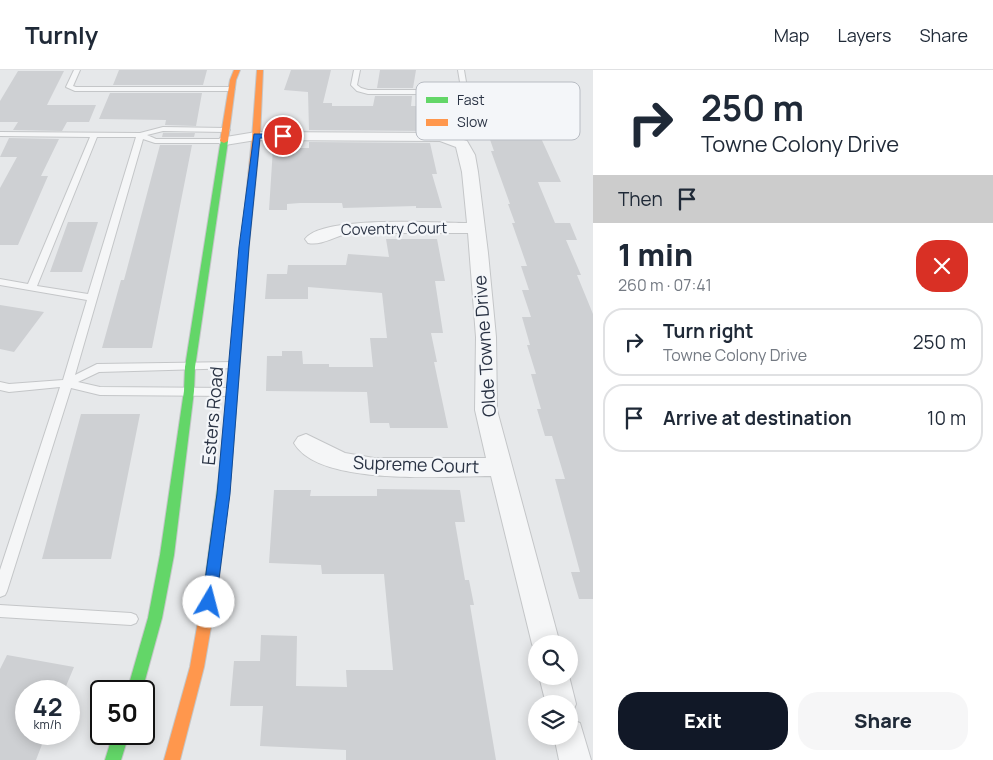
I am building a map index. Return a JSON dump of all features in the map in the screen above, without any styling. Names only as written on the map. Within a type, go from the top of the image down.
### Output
[{"type":"main road","name":"Esters Road","points":[[137,680],[155,618],[167,556],[189,390],[190,366],[232,89],[237,70]]},
{"type":"main road","name":"Esters Road","points":[[172,760],[182,728],[206,620],[224,494],[244,247],[256,136],[260,70]]},
{"type":"main road","points":[[113,760],[118,745]]},
{"type":"street","points":[[225,135],[256,136]]},
{"type":"street","name":"Olde Towne Drive","points":[[256,136],[416,137]]},
{"type":"street","name":"Olde Towne Drive","points":[[453,140],[462,144],[467,156],[479,253],[486,337],[486,410],[544,635]]},
{"type":"street","name":"Coventry Court","points":[[314,239],[332,231],[349,228],[475,228]]},
{"type":"street","name":"Supreme Court","points":[[306,443],[328,458],[374,467],[501,467]]},
{"type":"street","points":[[572,745],[575,760]]},
{"type":"lane","points":[[77,70],[69,87],[232,89]]},
{"type":"lane","points":[[358,70],[354,85],[358,90],[368,92],[416,93]]},
{"type":"lane","points":[[0,134],[140,135],[163,129],[225,135]]},
{"type":"lane","points":[[32,287],[94,135]]},
{"type":"lane","points":[[140,135],[156,141],[225,135]]},
{"type":"lane","points":[[0,591],[93,298],[140,135]]},
{"type":"lane","points":[[0,282],[93,298]]},
{"type":"lane","points":[[0,386],[8,388],[67,382],[97,368],[234,366]]},
{"type":"lane","points":[[67,382],[100,390],[232,392]]},
{"type":"lane","points":[[0,611],[131,619]]},
{"type":"building","points":[[119,70],[207,70],[203,85],[113,85]]},
{"type":"building","points":[[291,70],[331,70],[323,103],[332,103],[332,106],[373,106],[375,96],[412,96],[411,106],[416,106],[416,131],[309,130],[308,92],[284,90]]},
{"type":"building","points":[[380,70],[416,70],[413,88],[377,88]]},
{"type":"building","points":[[18,71],[64,71],[47,105],[96,105],[89,122],[67,122],[62,131],[13,130],[18,122],[0,122],[0,101]]},
{"type":"building","points":[[110,93],[202,93],[196,126],[165,125],[166,120],[99,119]]},
{"type":"building","points":[[163,133],[195,133],[194,137],[162,137]]},
{"type":"building","points":[[9,138],[59,139],[41,176],[48,176],[18,245],[0,245],[0,188],[17,157],[0,157]]},
{"type":"building","points":[[490,140],[542,140],[561,182],[538,182],[555,223],[570,223],[577,240],[566,240],[581,275],[577,275],[593,314],[593,599],[579,599],[571,572],[580,572],[555,479],[565,479],[552,436],[545,436],[537,409],[541,409],[531,374],[536,374],[527,345],[530,345],[522,317],[531,317],[522,290],[529,290],[521,266],[527,266],[512,223],[515,223],[508,204],[510,204],[491,151],[494,151]]},
{"type":"building","points":[[309,142],[430,143],[437,174],[432,174],[442,208],[416,208],[416,206],[343,208],[342,203],[300,203],[287,204],[287,210],[269,210],[273,148],[309,148]]},
{"type":"building","points":[[160,145],[192,145],[152,348],[102,348],[121,280],[124,280]]},
{"type":"building","points":[[68,222],[98,222],[82,272],[50,272]]},
{"type":"building","points":[[386,239],[437,239],[445,281],[435,281],[443,333],[431,333],[437,362],[434,362],[448,428],[390,428],[389,423],[370,423],[367,392],[266,391],[267,356],[282,356],[282,351],[302,351],[303,364],[329,364],[329,367],[373,367],[370,338],[387,338],[382,293],[308,287],[308,299],[265,299],[267,274],[287,274],[288,265],[346,265],[348,254],[389,257]]},
{"type":"building","points":[[0,305],[44,312],[14,352],[0,349]]},
{"type":"building","points":[[81,414],[140,414],[111,559],[42,559]]},
{"type":"building","points":[[377,489],[460,490],[465,522],[455,522],[465,580],[469,580],[474,605],[470,605],[496,760],[346,760],[346,750],[260,746],[263,706],[230,706],[234,661],[260,661],[261,635],[297,636],[296,686],[347,687],[346,670],[393,670],[384,574],[322,574],[321,565],[269,563],[274,490],[311,490],[310,496],[377,496]]},
{"type":"building","points":[[7,655],[74,667],[69,680],[15,680],[15,745],[42,745],[36,760],[0,760],[0,669]]},
{"type":"traffic: fast","points":[[137,680],[155,618],[167,555],[189,391],[190,367],[224,141]]},
{"type":"traffic: fast","points":[[211,587],[225,475],[245,245]]},
{"type":"traffic: fast","points":[[113,760],[118,745]]},
{"type":"traffic: slow","points":[[224,141],[233,80],[237,70]]},
{"type":"traffic: slow","points":[[245,245],[256,138],[260,70]]},
{"type":"traffic: slow","points":[[172,760],[197,667],[211,587]]},
{"type":"route","points":[[209,602],[224,494],[244,247],[256,136],[283,136]]}]
